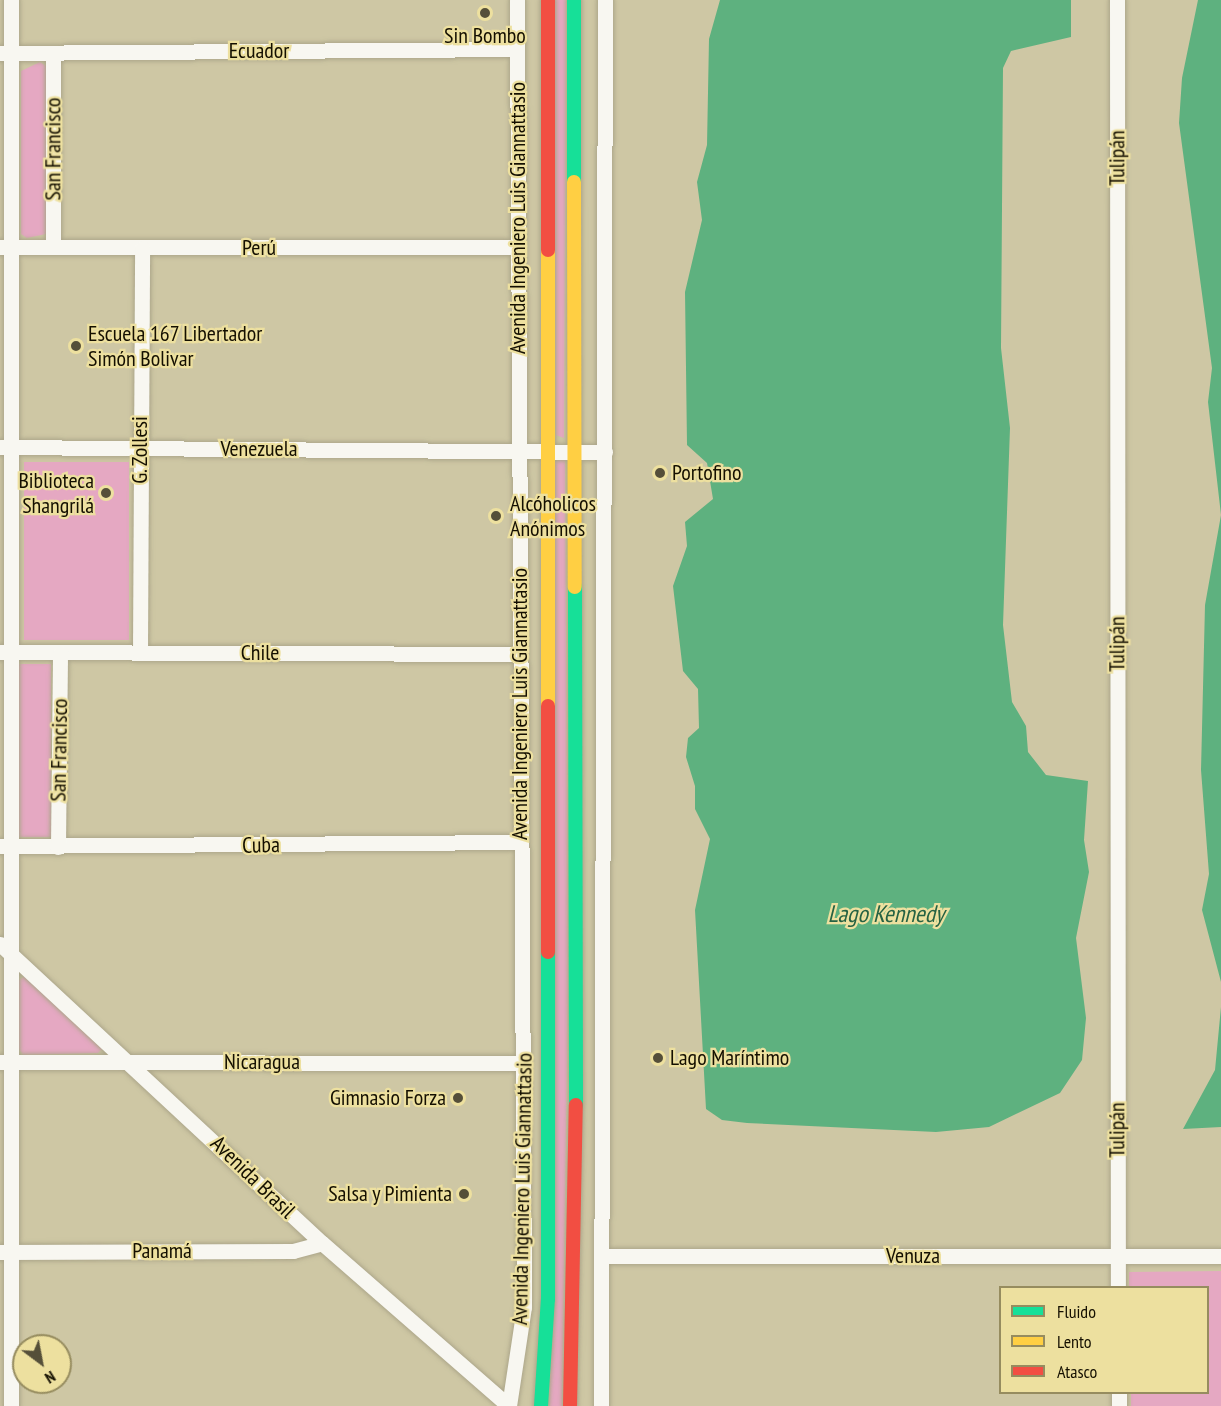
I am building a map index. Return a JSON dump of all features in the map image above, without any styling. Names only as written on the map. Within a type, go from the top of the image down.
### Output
[{"type":"main road","name":"Avenida Ingeniero Luis Giannattasio","points":[[541,1406],[549,1299],[546,450],[548,0]]},
{"type":"main road","points":[[570,1406],[575,1299],[574,0]]},
{"type":"street","name":"San Francisco","points":[[11,0],[5,53],[4,651],[4,846],[13,955],[5,1062],[6,1252],[11,1406]]},
{"type":"street","name":"Avenida Ingeniero Luis Giannattasio","points":[[509,1406],[524,1307],[517,0]]},
{"type":"street","points":[[601,1406],[606,1256],[604,0]]},
{"type":"street","name":"Tulipán","points":[[1117,0],[1118,1286]]},
{"type":"street","name":"Ecuador","points":[[5,53],[517,49]]},
{"type":"street","name":"San Francisco","points":[[53,53],[53,246]]},
{"type":"street","name":"Perú","points":[[6,247],[517,247]]},
{"type":"street","name":"G. Zollesi","points":[[140,652],[139,450],[142,248]]},
{"type":"street","name":"Venezuela","points":[[6,447],[139,450],[519,448],[605,452]]},
{"type":"street","name":"Chile","points":[[4,651],[519,654]]},
{"type":"street","name":"San Francisco","points":[[58,847],[60,653]]},
{"type":"street","name":"Cuba","points":[[4,846],[521,842]]},
{"type":"street","name":"Avenida Brasil","points":[[0,944],[130,1061],[322,1243],[509,1406]]},
{"type":"street","name":"Nicaragua","points":[[5,1062],[524,1063]]},
{"type":"street","name":"Panamá","points":[[6,1252],[293,1251],[322,1243]]},
{"type":"street","name":"Venuza","points":[[606,1256],[1221,1256]]},
{"type":"shaded area","points":[[554,0],[566,0],[564,438],[556,435]]},
{"type":"shaded area","points":[[40,62],[46,66],[46,234],[27,238],[21,234],[21,71]]},
{"type":"shaded area","points":[[560,459],[565,460],[568,987],[562,1406],[550,1406],[555,462]]},
{"type":"shaded area","points":[[24,462],[129,462],[129,640],[24,640]]},
{"type":"shaded area","points":[[17,664],[51,664],[51,837],[17,837]]},
{"type":"shaded area","points":[[25,976],[103,1048],[98,1053],[23,1055],[19,1049],[18,981]]},
{"type":"shaded area","points":[[1221,1271],[1221,1406],[1131,1406],[1131,1394],[1209,1394],[1209,1286],[1129,1286],[1129,1272]]},
{"type":"water","name":"Lago Kennedy","points":[[720,0],[1071,0],[1071,37],[1011,51],[1003,68],[1001,348],[1010,428],[1003,625],[1012,702],[1026,726],[1028,752],[1046,775],[1088,781],[1084,840],[1089,872],[1076,938],[1086,1018],[1082,1060],[1060,1093],[989,1127],[936,1132],[747,1123],[722,1120],[706,1109],[695,910],[710,839],[695,809],[695,786],[686,757],[688,738],[699,728],[698,689],[683,671],[673,586],[687,546],[685,522],[713,499],[707,463],[687,445],[685,292],[702,220],[697,182],[707,145],[709,39]]},
{"type":"water","points":[[1198,0],[1221,0],[1221,515],[1208,402],[1212,368],[1179,123],[1182,78]]},
{"type":"water","points":[[1221,515],[1221,982],[1202,910],[1209,874],[1201,770],[1205,605]]},
{"type":"water","points":[[1221,1007],[1221,1127],[1183,1129],[1215,1070]]},
{"type":"traffic: fast","points":[[574,0],[574,182]]},
{"type":"traffic: fast","points":[[575,587],[576,1105]]},
{"type":"traffic: fast","points":[[541,1406],[548,1299],[548,952]]},
{"type":"traffic: slow","points":[[574,182],[575,587]]},
{"type":"traffic: slow","points":[[548,250],[548,706]]},
{"type":"traffic: jam","points":[[548,0],[548,250]]},
{"type":"traffic: jam","points":[[548,706],[548,952]]},
{"type":"traffic: jam","points":[[570,1406],[576,1105]]},
{"type":"place","name":"Sin Bombo","points":[[485,13]]},
{"type":"place","name":"Escuela 167 Libertador Simón Bolivar","points":[[76,346]]},
{"type":"place","name":"Portofino","points":[[660,473]]},
{"type":"place","name":"Biblioteca Shangrilá","points":[[106,493]]},
{"type":"place","name":"Alcóholicos Anónimos","points":[[496,516]]},
{"type":"place","name":"Lago Maríntimo","points":[[658,1058]]},
{"type":"place","name":"Gimnasio Forza","points":[[458,1098]]},
{"type":"place","name":"Salsa y Pimienta","points":[[464,1194]]}]
